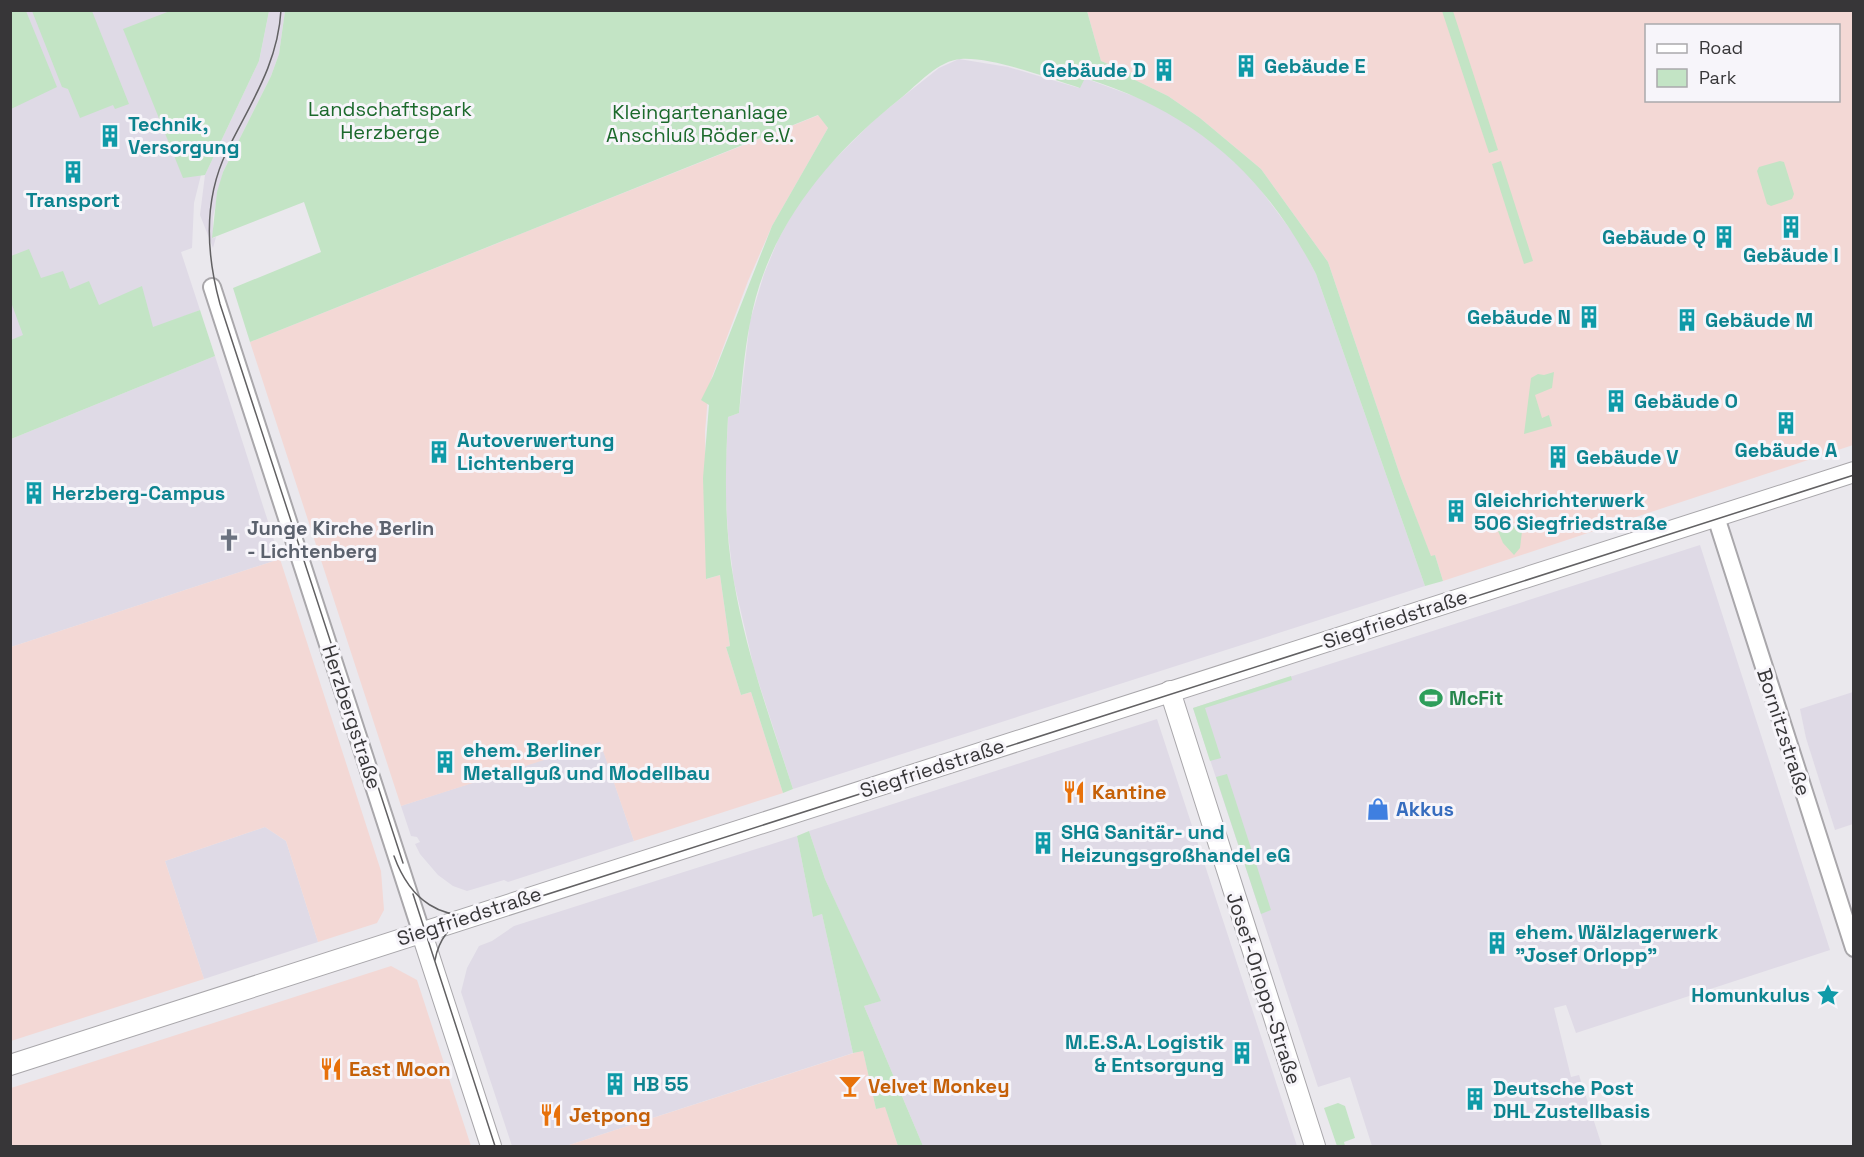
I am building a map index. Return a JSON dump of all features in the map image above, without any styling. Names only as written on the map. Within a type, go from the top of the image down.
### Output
[{"type":"street","name":"Herzbergstraße","points":[[212,287],[491,1146]]},
{"type":"street","name":"Siegfriedstraße","points":[[10,1065],[1854,472]]},
{"type":"street","name":"Bornitzstraße","points":[[1716,517],[1854,948]]},
{"type":"street","name":"Josef-Orlopp-Straße","points":[[1170,692],[1315,1146]]},
{"type":"shaded area","points":[[11,11],[264,11],[203,167],[194,203],[192,248],[181,252],[200,310],[11,385]]},
{"type":"shaded area","points":[[269,11],[285,11],[279,54],[271,76],[223,172],[213,217],[213,238],[216,237],[213,248],[200,215],[205,175],[259,61]]},
{"type":"shaded area","points":[[1087,11],[1853,11],[1853,445],[1443,581],[1435,555],[1431,557],[1401,478],[1328,262],[1261,169],[1200,118],[1168,96],[1135,80],[1136,75],[1101,61]]},
{"type":"shaded area","points":[[959,59],[1008,67],[1079,88],[1084,78],[1147,101],[1180,119],[1217,146],[1251,177],[1299,241],[1316,274],[1425,586],[793,789],[754,668],[734,582],[725,483],[728,417],[739,413],[750,321],[764,274],[778,240],[797,205],[821,173],[876,118],[939,68]]},
{"type":"shaded area","points":[[819,115],[828,128],[772,226],[748,281],[709,385],[705,432],[707,579],[720,575],[730,646],[726,647],[741,695],[751,692],[783,793],[634,841],[600,742],[401,806],[250,342]]},
{"type":"shaded area","points":[[215,356],[280,559],[11,647],[11,439]]},
{"type":"shaded area","points":[[1700,545],[1830,950],[1576,1033],[1566,1005],[1554,1008],[1571,1077],[1579,1075],[1602,1146],[1372,1146],[1350,1077],[1318,1087],[1193,708]]},
{"type":"shaded area","points":[[280,559],[381,871],[384,910],[377,923],[318,942],[286,841],[265,827],[165,861],[204,979],[11,1041],[11,647]]},
{"type":"shaded area","points":[[1853,692],[1853,824],[1835,830],[1806,738],[1800,709]]},
{"type":"shaded area","points":[[1157,719],[1297,1146],[923,1146],[864,1006],[880,1001],[825,879],[809,831]]},
{"type":"shaded area","points":[[600,741],[634,841],[508,882],[504,880],[467,891],[453,886],[438,875],[420,854],[415,844],[420,842],[417,837],[411,836],[401,806]]},
{"type":"shaded area","points":[[265,827],[286,841],[318,942],[204,979],[165,861]]},
{"type":"shaded area","points":[[797,836],[813,917],[822,914],[853,1053],[566,1146],[512,1146],[461,992],[467,968],[479,946],[492,941],[514,926]]},
{"type":"shaded area","points":[[391,966],[417,980],[471,1146],[11,1146],[11,1088]]},
{"type":"shaded area","points":[[863,1050],[876,1109],[885,1106],[898,1146],[566,1146]]},
{"type":"green space","points":[[10,11],[26,11],[57,87],[11,109]]},
{"type":"green space","points":[[32,11],[92,11],[129,104],[115,109],[113,105],[80,118],[68,89],[62,87]]},
{"type":"green space","points":[[170,11],[269,11],[259,61],[205,175],[183,178],[123,29]]},
{"type":"green space","name":"Landschaftspark Herzberge","points":[[285,11],[1087,11],[1101,61],[1136,75],[1135,80],[1168,96],[1200,118],[1261,169],[1328,262],[1401,478],[1431,556],[1435,555],[1443,581],[1425,586],[1316,274],[1296,238],[1249,177],[1222,151],[1192,128],[1124,92],[1085,78],[1080,88],[988,61],[953,60],[929,74],[874,120],[849,144],[804,197],[771,256],[758,289],[746,346],[739,413],[728,417],[726,500],[728,541],[739,608],[752,661],[793,789],[783,793],[751,692],[741,695],[726,647],[730,646],[720,575],[706,579],[703,478],[709,405],[701,400],[713,376],[772,226],[828,128],[818,115],[250,342],[233,288],[321,252],[304,202],[212,238],[217,192],[223,172],[271,76],[279,54]]},
{"type":"green space","points":[[1442,11],[1453,11],[1498,150],[1489,153]]},
{"type":"green space","points":[[1501,161],[1533,261],[1524,264],[1492,164]]},
{"type":"green space","points":[[1784,162],[1794,194],[1792,199],[1771,206],[1767,204],[1757,171],[1759,167]]},
{"type":"green space","points":[[29,249],[41,278],[63,271],[70,289],[89,281],[99,305],[142,286],[153,327],[200,310],[215,356],[11,439],[11,340],[23,335],[11,302],[11,256]]},
{"type":"green space","points":[[1554,372],[1552,388],[1535,395],[1542,418],[1549,415],[1552,426],[1524,434],[1531,378],[1538,374]]},
{"type":"green space","points":[[1523,523],[1520,548],[1514,555],[1503,543],[1498,531]]},
{"type":"green space","points":[[1291,676],[1292,680],[1205,708],[1221,758],[1210,761],[1193,708]]},
{"type":"green space","points":[[1227,774],[1271,910],[1261,914],[1216,777]]},
{"type":"green space","points":[[809,831],[825,879],[881,1001],[864,1006],[923,1146],[898,1146],[885,1107],[876,1109],[863,1051],[853,1053],[822,914],[813,917],[797,836]]},
{"type":"green space","points":[[1338,1103],[1345,1106],[1355,1138],[1344,1142],[1345,1146],[1337,1146],[1324,1108]]},
{"type":"tram line","points":[[281,10],[279,30],[269,66],[227,151],[214,188],[209,227],[212,265],[220,304],[403,863]]},
{"type":"tram line","points":[[394,856],[409,885],[430,905],[456,915],[489,913],[1854,475]]},
{"type":"tram line","points":[[413,894],[495,1146]]},
{"type":"tram line","points":[[435,960],[439,945],[447,932],[470,914]]},
{"type":"place","name":"Gebäude E","points":[[1246,66]]},
{"type":"place","name":"Gebäude D","points":[[1164,70]]},
{"type":"place","name":"Technik, Versorgung","points":[[110,136]]},
{"type":"place","name":"Transport","points":[[73,172]]},
{"type":"place","name":"Gebäude I","points":[[1791,227]]},
{"type":"place","name":"Gebäude Q","points":[[1724,237]]},
{"type":"place","name":"Gebäude N","points":[[1589,317]]},
{"type":"place","name":"Gebäude M","points":[[1687,320]]},
{"type":"place","name":"Gebäude O","points":[[1616,401]]},
{"type":"place","name":"Gebäude A","points":[[1786,423]]},
{"type":"place","name":"Autoverwertung Lichtenberg","points":[[439,452]]},
{"type":"place","name":"Gebäude V","points":[[1558,457]]},
{"type":"place","name":"Herzberg-Campus","points":[[34,493]]},
{"type":"place","name":"Gleichrichterwerk 506 Siegfriedstraße","points":[[1456,511]]},
{"type":"place","name":"Junge Kirche Berlin - Lichtenberg","points":[[229,540]]},
{"type":"place","name":"McFit","points":[[1431,698]]},
{"type":"place","name":"ehem. Berliner Metallguß und Modellbau","points":[[445,762]]},
{"type":"place","name":"Kantine","points":[[1074,792]]},
{"type":"place","name":"Akkus","points":[[1378,809]]},
{"type":"place","name":"SHG Sanitär- und Heizungsgroßhandel eG","points":[[1043,843]]},
{"type":"place","name":"ehem. Wälzlagerwerk \"Josef Orlopp\"","points":[[1497,943]]},
{"type":"place","name":"Homunkulus","points":[[1828,995]]},
{"type":"place","name":"M.E.S.A. Logistik & Entsorgung","points":[[1242,1053]]},
{"type":"place","name":"East Moon","points":[[331,1069]]},
{"type":"place","name":"HB 55","points":[[615,1084]]},
{"type":"place","name":"Velvet Monkey","points":[[850,1086]]},
{"type":"place","name":"Deutsche Post DHL Zustellbasis","points":[[1475,1099]]},
{"type":"place","name":"Jetpong","points":[[551,1115]]},
{"type":"park label","name":"Kleingartenanlage Anschluß Röder e.V.","points":[[700,124]]}]
